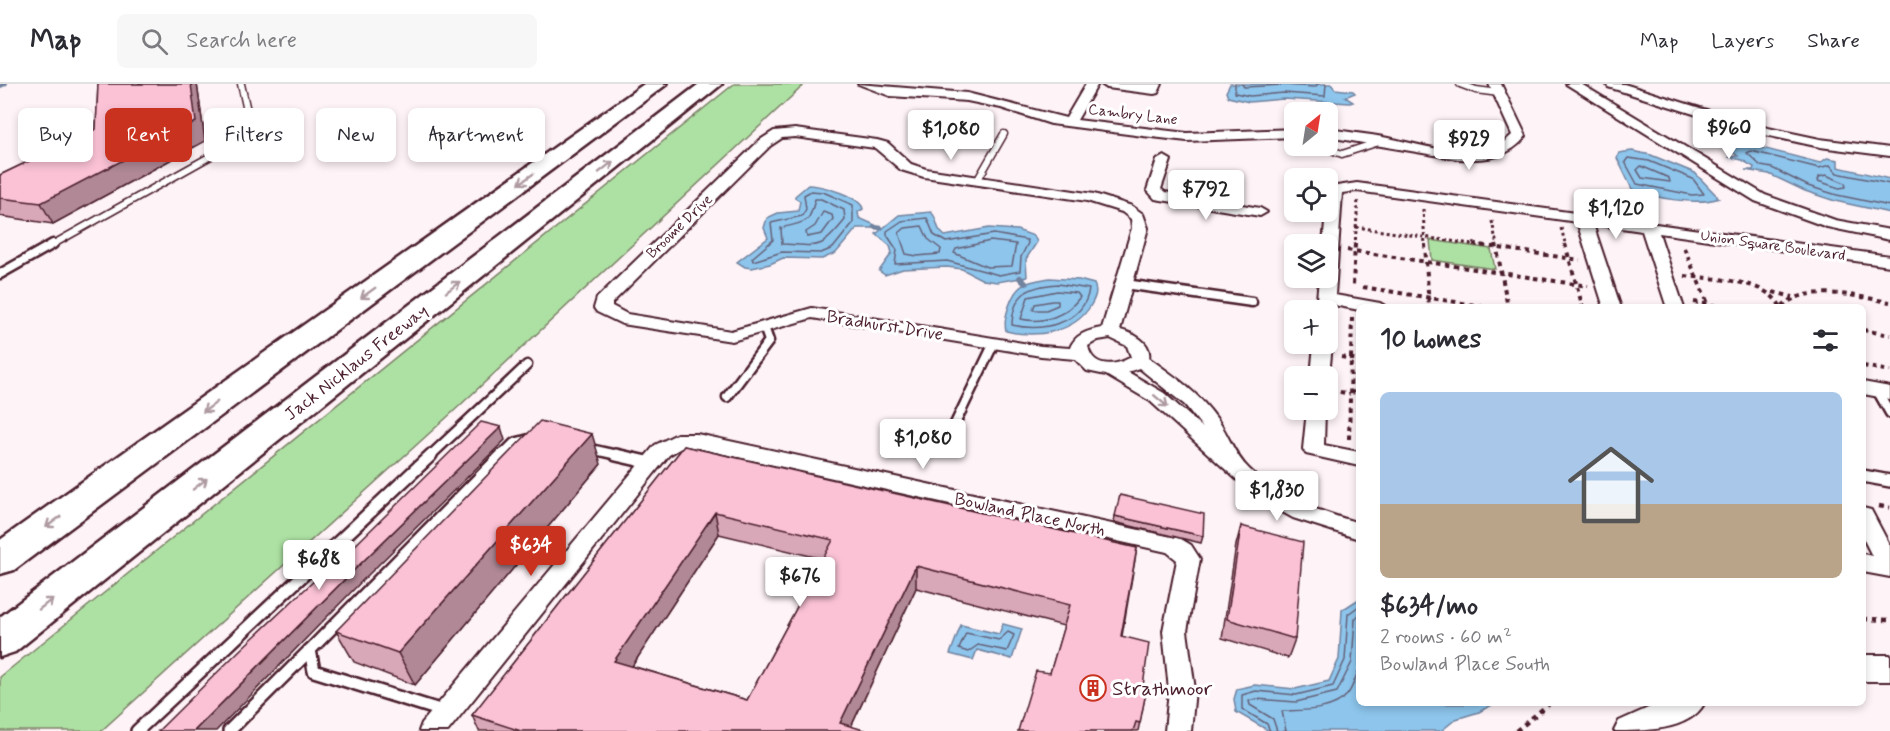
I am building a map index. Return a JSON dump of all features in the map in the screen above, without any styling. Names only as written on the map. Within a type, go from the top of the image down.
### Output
[{"type":"highway","points":[[0,560],[657,84]]},
{"type":"highway","name":"Jack Nicklaus Freeway","points":[[0,640],[712,84]]},
{"type":"street","name":"Cambry Lane","points":[[864,84],[890,92],[986,100],[1051,120],[1187,137],[1284,133]]},
{"type":"street","points":[[1070,123],[1092,84]]},
{"type":"street","points":[[1107,84],[1154,90],[1156,84]]},
{"type":"street","points":[[1572,84],[1760,198],[1832,224],[1890,235]]},
{"type":"street","points":[[1612,84],[1751,128],[1820,143],[1890,152]]},
{"type":"street","points":[[1338,134],[1453,155],[1475,155],[1505,149],[1515,143],[1519,136],[1497,89]]},
{"type":"street","name":"Broome Drive","points":[[622,319],[603,308],[603,302],[765,143],[779,134],[795,133],[876,144],[883,146],[913,170],[977,181]]},
{"type":"street","points":[[1160,196],[1154,190],[1164,160]]},
{"type":"street","points":[[977,181],[1089,197],[1127,209],[1138,217],[1140,228],[1110,333]]},
{"type":"street","name":"Union Square Boulevard","points":[[1331,224],[1335,190],[1357,187],[1890,261]]},
{"type":"street","points":[[1127,209],[1160,196],[1260,212]]},
{"type":"street","points":[[1584,219],[1612,304]]},
{"type":"street","points":[[1331,224],[1331,234]]},
{"type":"street","points":[[1649,228],[1675,303]]},
{"type":"street","points":[[1338,305],[1356,306]]},
{"type":"street","name":"Bradhurst Drive","points":[[622,319],[732,336],[812,313],[1041,351],[1079,354]]},
{"type":"street","points":[[1111,370],[1133,366],[1139,360],[1141,355],[1136,343],[1110,333],[1096,334],[1085,339],[1079,346],[1079,354],[1091,365],[1111,370],[1157,397],[1265,493],[1301,513],[1356,530]]},
{"type":"street","points":[[1139,360],[1197,404],[1215,427],[1228,458]]},
{"type":"street","points":[[1315,420],[1313,449],[1354,452]]},
{"type":"street","name":"Bowland Place North","points":[[657,456],[677,441],[697,441],[1173,545],[1183,550],[1189,559],[1175,631],[1182,690],[1178,731]]},
{"type":"street","points":[[432,731],[657,456]]},
{"type":"street","points":[[1866,522],[1890,568]]},
{"type":"street","points":[[1866,564],[1890,568]]},
{"type":"street","points":[[1866,668],[1890,668]]},
{"type":"street","points":[[1631,731],[1674,706]]},
{"type":"lane","points":[[0,274],[252,133],[241,84]]},
{"type":"lane","points":[[1460,84],[1476,90],[1497,89]]},
{"type":"lane","points":[[977,181],[1004,134]]},
{"type":"lane","points":[[1338,152],[1342,154],[1382,141]]},
{"type":"lane","points":[[1125,284],[1252,302]]},
{"type":"lane","points":[[727,397],[769,341],[764,327]]},
{"type":"lane","points":[[952,430],[994,343]]},
{"type":"lane","points":[[137,731],[527,365]]},
{"type":"lane","points":[[1880,391],[1890,413]]},
{"type":"lane","points":[[229,731],[514,443],[536,437]]},
{"type":"lane","points":[[570,445],[657,456]]},
{"type":"lane","points":[[1866,477],[1890,481]]},
{"type":"lane","points":[[310,650],[314,671],[447,713]]},
{"type":"path","points":[[1423,196],[1429,304]]},
{"type":"path","points":[[1369,199],[1358,198],[1353,285],[1469,304]]},
{"type":"path","points":[[1489,206],[1507,304]]},
{"type":"path","points":[[1331,224],[1599,263]]},
{"type":"path","points":[[1561,227],[1582,304]]},
{"type":"path","points":[[1693,245],[1682,243],[1708,304]]},
{"type":"path","points":[[1338,248],[1607,289]]},
{"type":"path","points":[[1663,273],[1766,290],[1793,297],[1831,295],[1890,302]]},
{"type":"path","points":[[1766,290],[1773,294],[1780,304]]},
{"type":"path","points":[[1785,304],[1793,297]]},
{"type":"path","points":[[1354,452],[1350,393],[1352,315],[1356,316]]},
{"type":"path","points":[[1866,331],[1890,335]]},
{"type":"path","points":[[1866,367],[1890,371]]},
{"type":"path","points":[[1338,391],[1356,393]]},
{"type":"path","points":[[1866,619],[1890,620]]},
{"type":"path","points":[[1516,731],[1547,706]]},
{"type":"green space","points":[[734,84],[805,84],[455,410],[101,731],[0,731],[0,677]]},
{"type":"green space","points":[[1430,240],[1491,249],[1495,269],[1432,260]]},
{"type":"water","points":[[1230,84],[1331,84],[1335,89],[1355,93],[1345,97],[1353,102],[1350,103],[1284,99],[1249,102],[1228,97],[1226,92]]},
{"type":"water","points":[[1720,137],[1820,163],[1827,158],[1838,160],[1838,167],[1890,179],[1890,213],[1835,201],[1805,191],[1769,174],[1745,170],[1753,170],[1754,167],[1742,160],[1728,157],[1738,156],[1715,140]]},
{"type":"water","points":[[1632,151],[1651,155],[1695,173],[1719,198],[1699,201],[1675,200],[1632,189],[1617,158],[1619,153]]},
{"type":"water","points":[[808,185],[831,189],[856,200],[863,209],[858,212],[859,218],[875,225],[872,228],[857,228],[836,253],[822,259],[783,258],[752,268],[737,262],[768,238],[764,228],[767,218],[778,213],[798,211],[800,201],[795,196]]},
{"type":"water","points":[[931,212],[939,230],[945,236],[989,228],[1017,230],[1034,236],[1037,242],[1026,259],[1027,277],[997,282],[983,280],[962,269],[947,267],[903,269],[885,275],[879,271],[892,253],[890,246],[876,234],[899,215]]},
{"type":"water","points":[[1050,278],[1079,280],[1094,284],[1095,297],[1084,315],[1075,322],[1053,332],[1029,334],[1006,331],[1006,315],[1012,298],[1019,288],[1029,282]]},
{"type":"water","points":[[1356,601],[1356,706],[1490,706],[1456,719],[1441,731],[1269,731],[1236,712],[1234,699],[1237,689],[1255,685],[1295,689],[1329,681],[1339,659],[1342,610]]},
{"type":"water","points":[[1003,624],[1022,629],[1012,659],[977,650],[973,660],[950,654],[961,625],[999,634]]},
{"type":"building","points":[[98,84],[191,84],[196,122],[192,124],[192,108],[105,108],[105,162],[119,162],[41,203],[0,198],[0,175],[27,162],[93,162],[93,130],[96,129]]},
{"type":"building","points":[[540,421],[592,434],[398,653],[336,631]]},
{"type":"building","points":[[481,422],[501,427],[355,569],[194,731],[158,731],[241,649],[332,564],[335,565]]},
{"type":"building","points":[[684,446],[1137,548],[1121,636],[1149,643],[1143,686],[1147,687],[1140,723],[1136,722],[1133,731],[1018,731],[1036,671],[1050,673],[1070,605],[916,566],[840,723],[867,731],[521,731],[472,715]],"holes":[[[715,512],[833,540],[747,700],[614,661]]]},
{"type":"building","points":[[1120,495],[1204,514],[1203,536],[1115,516]]},
{"type":"building","points":[[1241,526],[1303,542],[1295,639],[1227,619]]},
{"type":"waterway","points":[[0,86],[5,84]]},
{"type":"waterway","points":[[874,227],[881,228]]},
{"type":"waterway","points":[[1020,278],[1025,283]]},
{"type":"place","name":"Strathmoor","points":[[1093,688]]}]
